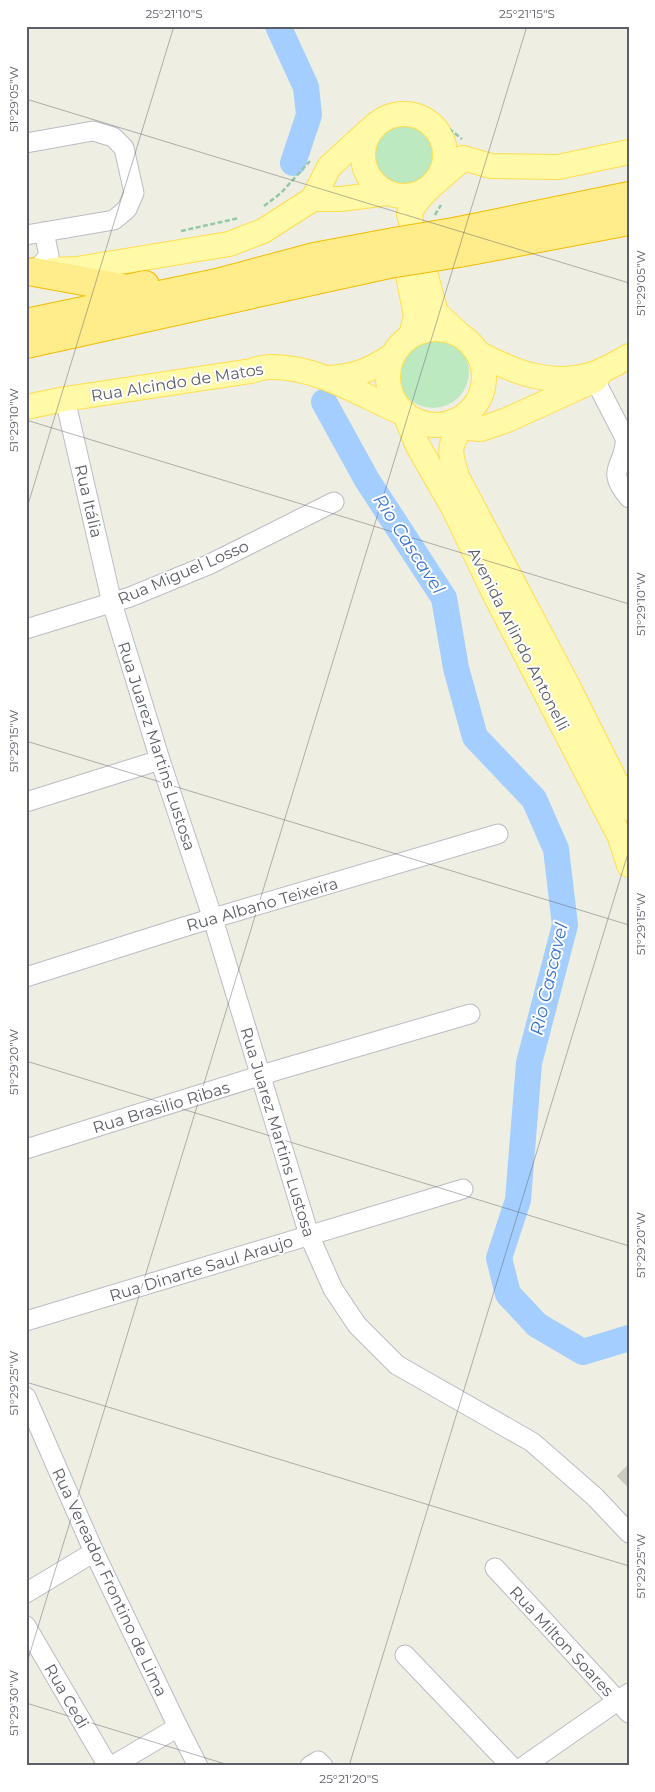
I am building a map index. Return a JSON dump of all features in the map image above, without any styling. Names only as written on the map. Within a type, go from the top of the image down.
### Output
[{"type":"highway","points":[[459,242],[629,196]]},
{"type":"highway","points":[[26,344],[392,253],[459,242],[622,224]]},
{"type":"highway","points":[[29,272],[127,289],[253,262],[392,253]]},
{"type":"highway","points":[[26,323],[217,283],[314,257]]},
{"type":"main road","points":[[313,200],[329,167],[375,125],[386,117],[398,114],[412,114],[425,118],[463,158],[492,166],[558,167],[629,152]]},
{"type":"main road","points":[[375,125],[368,134],[363,156],[365,168],[370,178],[387,193],[396,214],[416,316],[410,336]]},
{"type":"main road","points":[[435,127],[444,142],[446,160],[436,181],[414,203],[410,214],[436,313],[470,343],[478,353],[483,369],[483,386],[477,401],[467,414],[452,422],[436,425],[428,424],[405,414],[395,402],[389,387],[388,371],[393,356],[400,345],[410,336],[423,330],[436,328],[449,330],[461,336]]},
{"type":"main road","points":[[29,272],[76,269],[228,244],[263,232],[313,200],[341,199],[387,193],[413,196],[426,190],[463,158]]},
{"type":"main road","points":[[478,353],[507,368],[545,379],[568,379],[598,375]]},
{"type":"main road","name":"Rua Alcindo de Matos","points":[[328,378],[343,377],[375,368],[393,356]]},
{"type":"main road","points":[[452,422],[468,428],[481,429],[507,420],[598,375],[629,356]]},
{"type":"main road","name":"Rua Alcindo de Matos","points":[[26,407],[65,399],[251,371],[269,366],[307,372],[328,378],[405,414]]},
{"type":"main road","name":"Avenida Arlindo Antonelli","points":[[405,414],[418,446],[454,508],[492,591],[620,837],[629,865]]},
{"type":"main road","name":"Avenida Arlindo Antonelli","points":[[452,422],[455,438],[451,444],[452,456],[458,478],[568,686],[629,808]]},
{"type":"street","points":[[26,143],[93,131],[113,137],[124,148],[134,193],[127,209],[114,220],[35,234],[50,256],[29,272]]},
{"type":"street","points":[[598,375],[625,438],[626,447],[617,471],[617,477],[629,498]]},
{"type":"street","name":"Rua Itália","points":[[65,399],[112,603]]},
{"type":"street","name":"Rua Miguel Losso","points":[[26,629],[112,603],[208,565],[334,502]]},
{"type":"street","name":"Rua Juarez Martins Lustosa","points":[[112,603],[160,760],[213,919],[309,1235],[333,1289],[357,1325],[397,1365],[532,1442],[595,1498],[629,1533]]},
{"type":"street","points":[[26,802],[160,760]]},
{"type":"street","name":"Rua Albano Teixeira","points":[[26,977],[498,834]]},
{"type":"street","name":"Rua Brasilio Ribas","points":[[26,1149],[470,1014]]},
{"type":"street","name":"Rua Dinarte Saul Araujo","points":[[26,1321],[463,1189]]},
{"type":"street","name":"Rua Vereador Frontino de Lima","points":[[26,1397],[30,1416],[198,1766]]},
{"type":"street","points":[[26,1593],[94,1552]]},
{"type":"street","name":"Rua Milton Soares","points":[[495,1568],[625,1703]]},
{"type":"street","name":"Rua Cedi","points":[[26,1626],[108,1766]]},
{"type":"street","points":[[405,1655],[511,1766]]},
{"type":"street","points":[[524,1766],[625,1703]]},
{"type":"street","points":[[112,1766],[178,1727]]},
{"type":"green space","points":[[404,121],[417,124],[428,131],[435,142],[438,155],[435,168],[428,179],[417,186],[404,189],[391,186],[380,179],[373,168],[370,155],[373,142],[380,131],[391,124]]},
{"type":"green space","points":[[433,336],[447,339],[459,346],[466,358],[469,372],[466,386],[459,398],[447,405],[433,408],[419,405],[407,398],[400,386],[397,372],[400,358],[407,346],[419,339]]},
{"type":"building","points":[[629,1464],[629,1488],[617,1476]]},
{"type":"waterway","name":"Rio Cascavel","points":[[278,26],[306,87],[309,115],[293,163]]},
{"type":"waterway","name":"Rio Cascavel","points":[[324,402],[367,480],[444,598],[456,668],[475,737],[534,799],[556,849],[565,925],[529,1063],[518,1200],[499,1258],[508,1294],[537,1325],[583,1352],[629,1338]]}]
